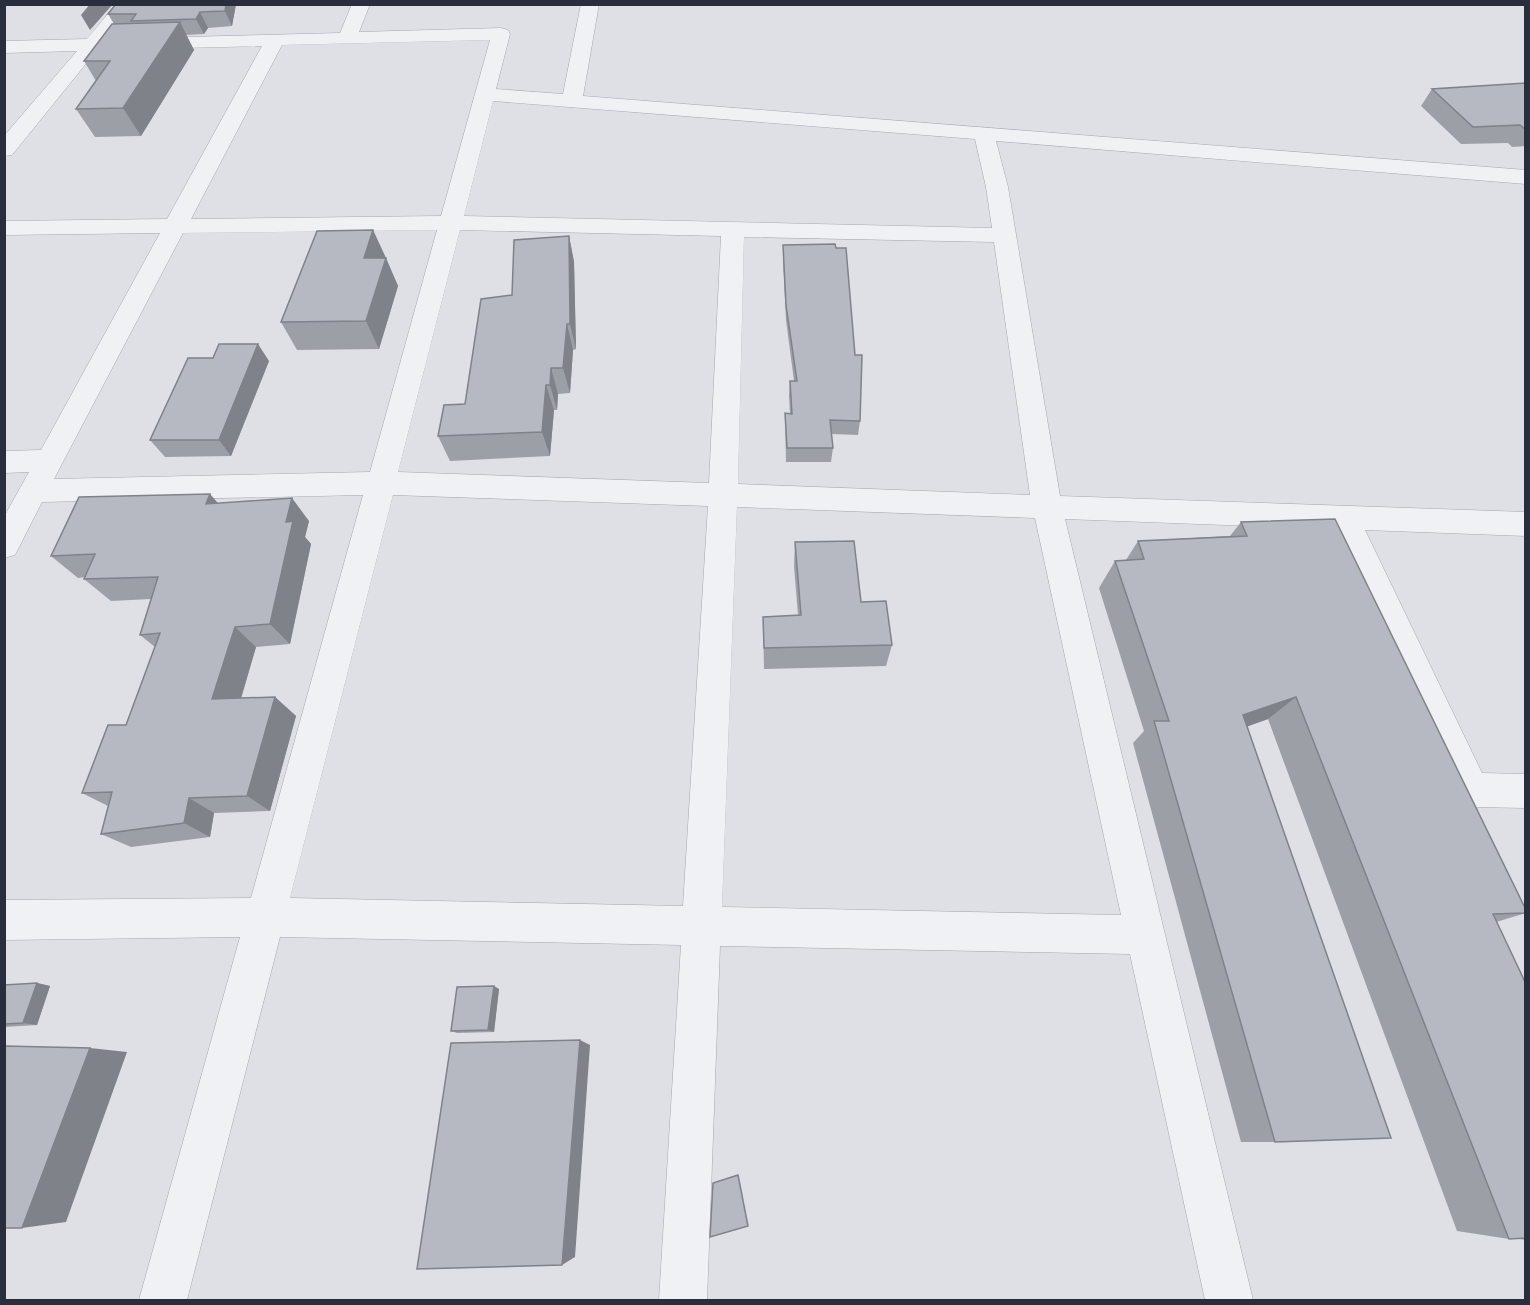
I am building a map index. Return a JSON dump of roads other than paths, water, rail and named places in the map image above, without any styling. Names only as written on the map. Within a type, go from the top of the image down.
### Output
[{"type":"street","points":[[4,150],[126,4]]},
{"type":"street","points":[[347,38],[361,4]]},
{"type":"street","points":[[573,101],[590,4]]},
{"type":"street","points":[[4,47],[501,34],[163,1300]]},
{"type":"street","points":[[4,546],[275,40]]},
{"type":"street","points":[[485,94],[1526,177]]},
{"type":"street","points":[[984,134],[997,187],[1047,507],[1229,1300]]},
{"type":"street","points":[[4,228],[452,223],[1004,235]]},
{"type":"street","points":[[683,1300],[723,495],[733,229]]},
{"type":"street","points":[[4,462],[50,461]]},
{"type":"street","points":[[34,491],[382,483],[1526,524]]},
{"type":"street","points":[[1344,517],[1472,790],[1526,791]]},
{"type":"street","points":[[4,920],[266,917],[1146,934]]}]
